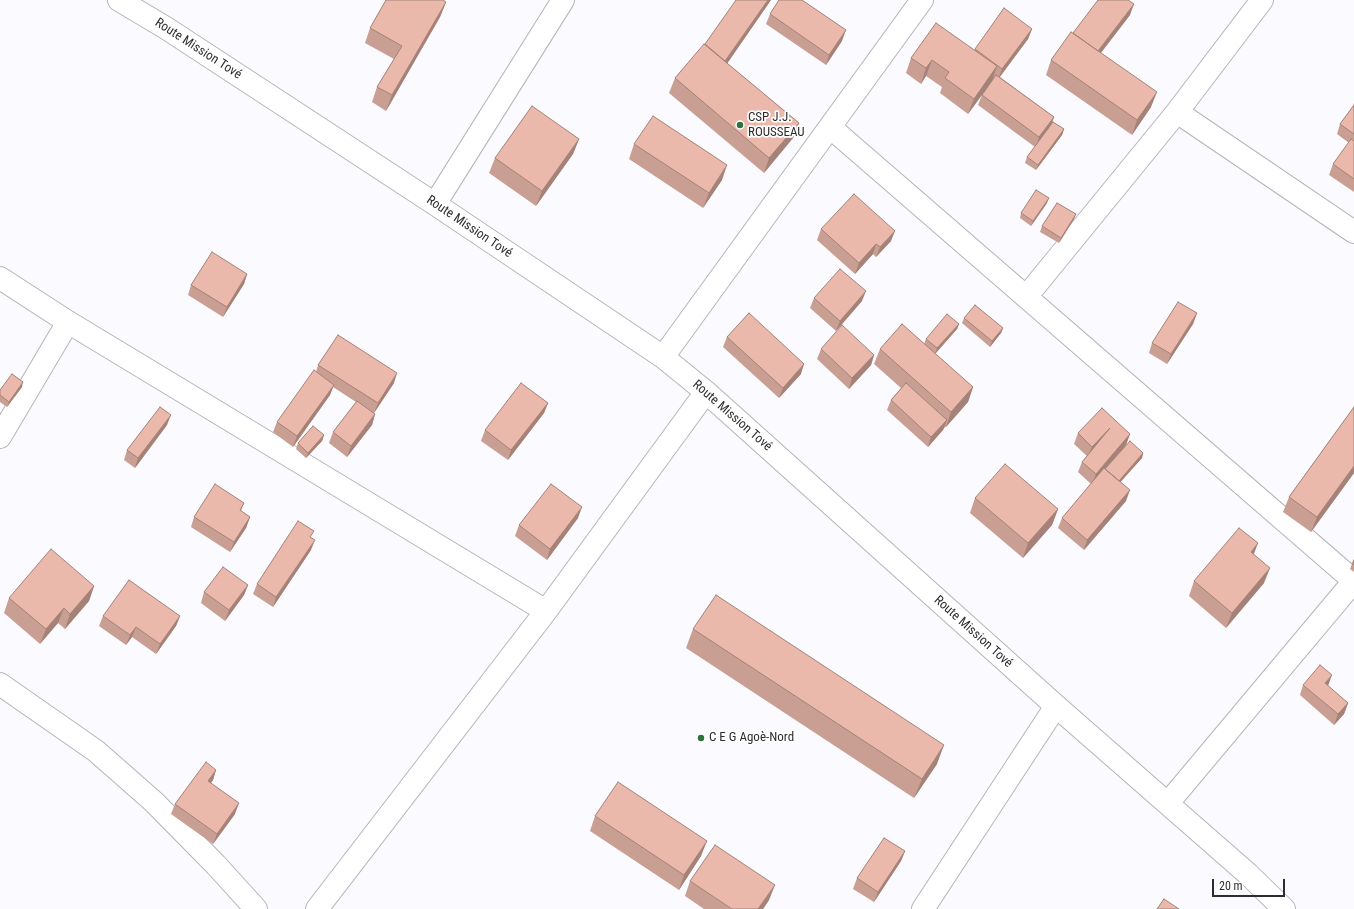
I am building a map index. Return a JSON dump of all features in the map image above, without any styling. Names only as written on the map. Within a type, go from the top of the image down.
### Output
[{"type":"street","name":"Route Mission Tové","points":[[119,0],[166,28],[435,204],[663,357],[706,392],[1056,706],[1248,874],[1284,909]]},
{"type":"street","points":[[435,204],[563,0]]},
{"type":"street","points":[[663,357],[922,0]]},
{"type":"street","points":[[1026,297],[1177,112],[1262,0]]},
{"type":"street","points":[[1177,112],[1354,232]]},
{"type":"street","points":[[830,127],[1354,581],[1168,803]]},
{"type":"street","points":[[0,278],[68,322],[546,611]]},
{"type":"street","points":[[0,437],[68,322]]},
{"type":"street","points":[[317,909],[546,611],[706,392]]},
{"type":"street","points":[[0,684],[96,751],[154,802],[216,865],[256,909]]},
{"type":"street","points":[[923,909],[1056,706]]},
{"type":"building","points":[[386,0],[443,0],[446,2],[392,95],[377,87],[402,46],[370,28]]},
{"type":"building","points":[[736,0],[768,0],[725,61],[705,44]]},
{"type":"building","points":[[779,0],[802,0],[846,30],[829,55],[770,14]]},
{"type":"building","points":[[1098,0],[1128,0],[1134,4],[1098,51],[1073,33]]},
{"type":"building","points":[[1004,8],[1032,29],[1002,69],[975,49]]},
{"type":"building","points":[[936,23],[997,66],[974,99],[945,78],[949,72],[932,60],[926,68],[911,58]]},
{"type":"building","points":[[1071,32],[1157,92],[1137,120],[1051,60]]},
{"type":"building","points":[[704,44],[799,123],[769,158],[675,78]]},
{"type":"building","points":[[996,75],[1054,117],[1039,137],[982,95]]},
{"type":"building","points":[[1354,105],[1354,134],[1340,124]]},
{"type":"building","points":[[532,106],[579,139],[542,191],[495,158]]},
{"type":"building","points":[[653,116],[727,165],[709,193],[634,144]]},
{"type":"building","points":[[1053,122],[1064,129],[1038,165],[1027,157]]},
{"type":"building","points":[[1351,139],[1354,141],[1354,179],[1333,164]]},
{"type":"building","points":[[1036,190],[1049,198],[1033,221],[1021,213]]},
{"type":"building","points":[[854,194],[895,231],[880,247],[876,244],[859,263],[821,229]]},
{"type":"building","points":[[1057,203],[1076,214],[1061,238],[1042,226]]},
{"type":"building","points":[[212,252],[247,274],[227,307],[191,285]]},
{"type":"building","points":[[840,269],[866,291],[840,321],[814,298]]},
{"type":"building","points":[[1178,302],[1197,313],[1171,354],[1152,343]]},
{"type":"building","points":[[975,305],[1003,328],[992,341],[964,318]]},
{"type":"building","points":[[749,313],[804,364],[783,388],[727,337]]},
{"type":"building","points":[[947,314],[959,324],[937,348],[926,339]]},
{"type":"building","points":[[902,324],[973,387],[951,412],[880,349]]},
{"type":"building","points":[[842,325],[874,355],[852,378],[821,349]]},
{"type":"building","points":[[338,335],[397,373],[378,403],[318,365]]},
{"type":"building","points":[[314,370],[334,385],[297,436],[277,422]]},
{"type":"building","points":[[12,374],[23,382],[9,402],[0,395],[0,390]]},
{"type":"building","points":[[521,383],[548,403],[511,450],[485,430]]},
{"type":"building","points":[[906,383],[947,420],[931,437],[891,400]]},
{"type":"building","points":[[357,401],[375,414],[351,446],[333,432]]},
{"type":"building","points":[[160,407],[171,415],[138,458],[127,450]]},
{"type":"building","points":[[1354,407],[1354,466],[1317,517],[1289,497]]},
{"type":"building","points":[[1102,408],[1130,434],[1096,474],[1082,462],[1110,428],[1092,447],[1078,433]]},
{"type":"building","points":[[313,426],[324,435],[308,453],[298,443]]},
{"type":"building","points":[[1130,441],[1143,453],[1119,481],[1105,469]]},
{"type":"building","points":[[1005,464],[1058,509],[1028,543],[975,498]]},
{"type":"building","points":[[1104,468],[1130,490],[1087,540],[1062,518]]},
{"type":"building","points":[[215,484],[244,503],[240,510],[250,517],[234,542],[194,517]]},
{"type":"building","points":[[551,484],[582,507],[550,549],[519,525]]},
{"type":"building","points":[[298,521],[314,531],[310,537],[315,540],[276,597],[257,584]]},
{"type":"building","points":[[1239,528],[1258,543],[1251,552],[1270,568],[1232,613],[1194,581]]},
{"type":"building","points":[[51,549],[94,586],[70,614],[64,608],[46,629],[9,598]]},
{"type":"building","points":[[223,567],[248,585],[229,610],[204,592]]},
{"type":"building","points":[[129,580],[180,616],[160,644],[136,627],[130,635],[103,616]]},
{"type":"building","points":[[716,595],[944,745],[922,779],[693,629]]},
{"type":"building","points":[[1320,665],[1332,675],[1325,683],[1348,703],[1338,714],[1303,685]]},
{"type":"building","points":[[206,762],[216,770],[208,781],[239,803],[217,834],[175,804]]},
{"type":"building","points":[[618,782],[707,841],[684,875],[595,816]]},
{"type":"building","points":[[884,838],[905,851],[878,892],[857,878]]},
{"type":"building","points":[[715,845],[775,885],[758,909],[732,909],[690,881]]},
{"type":"building","points":[[1164,899],[1179,909],[1157,909]]},
{"type":"place","name":"CSP J.J. ROUSSEAU","points":[[740,125]]},
{"type":"place","name":"C E G Agoè-Nord","points":[[701,738]]}]
